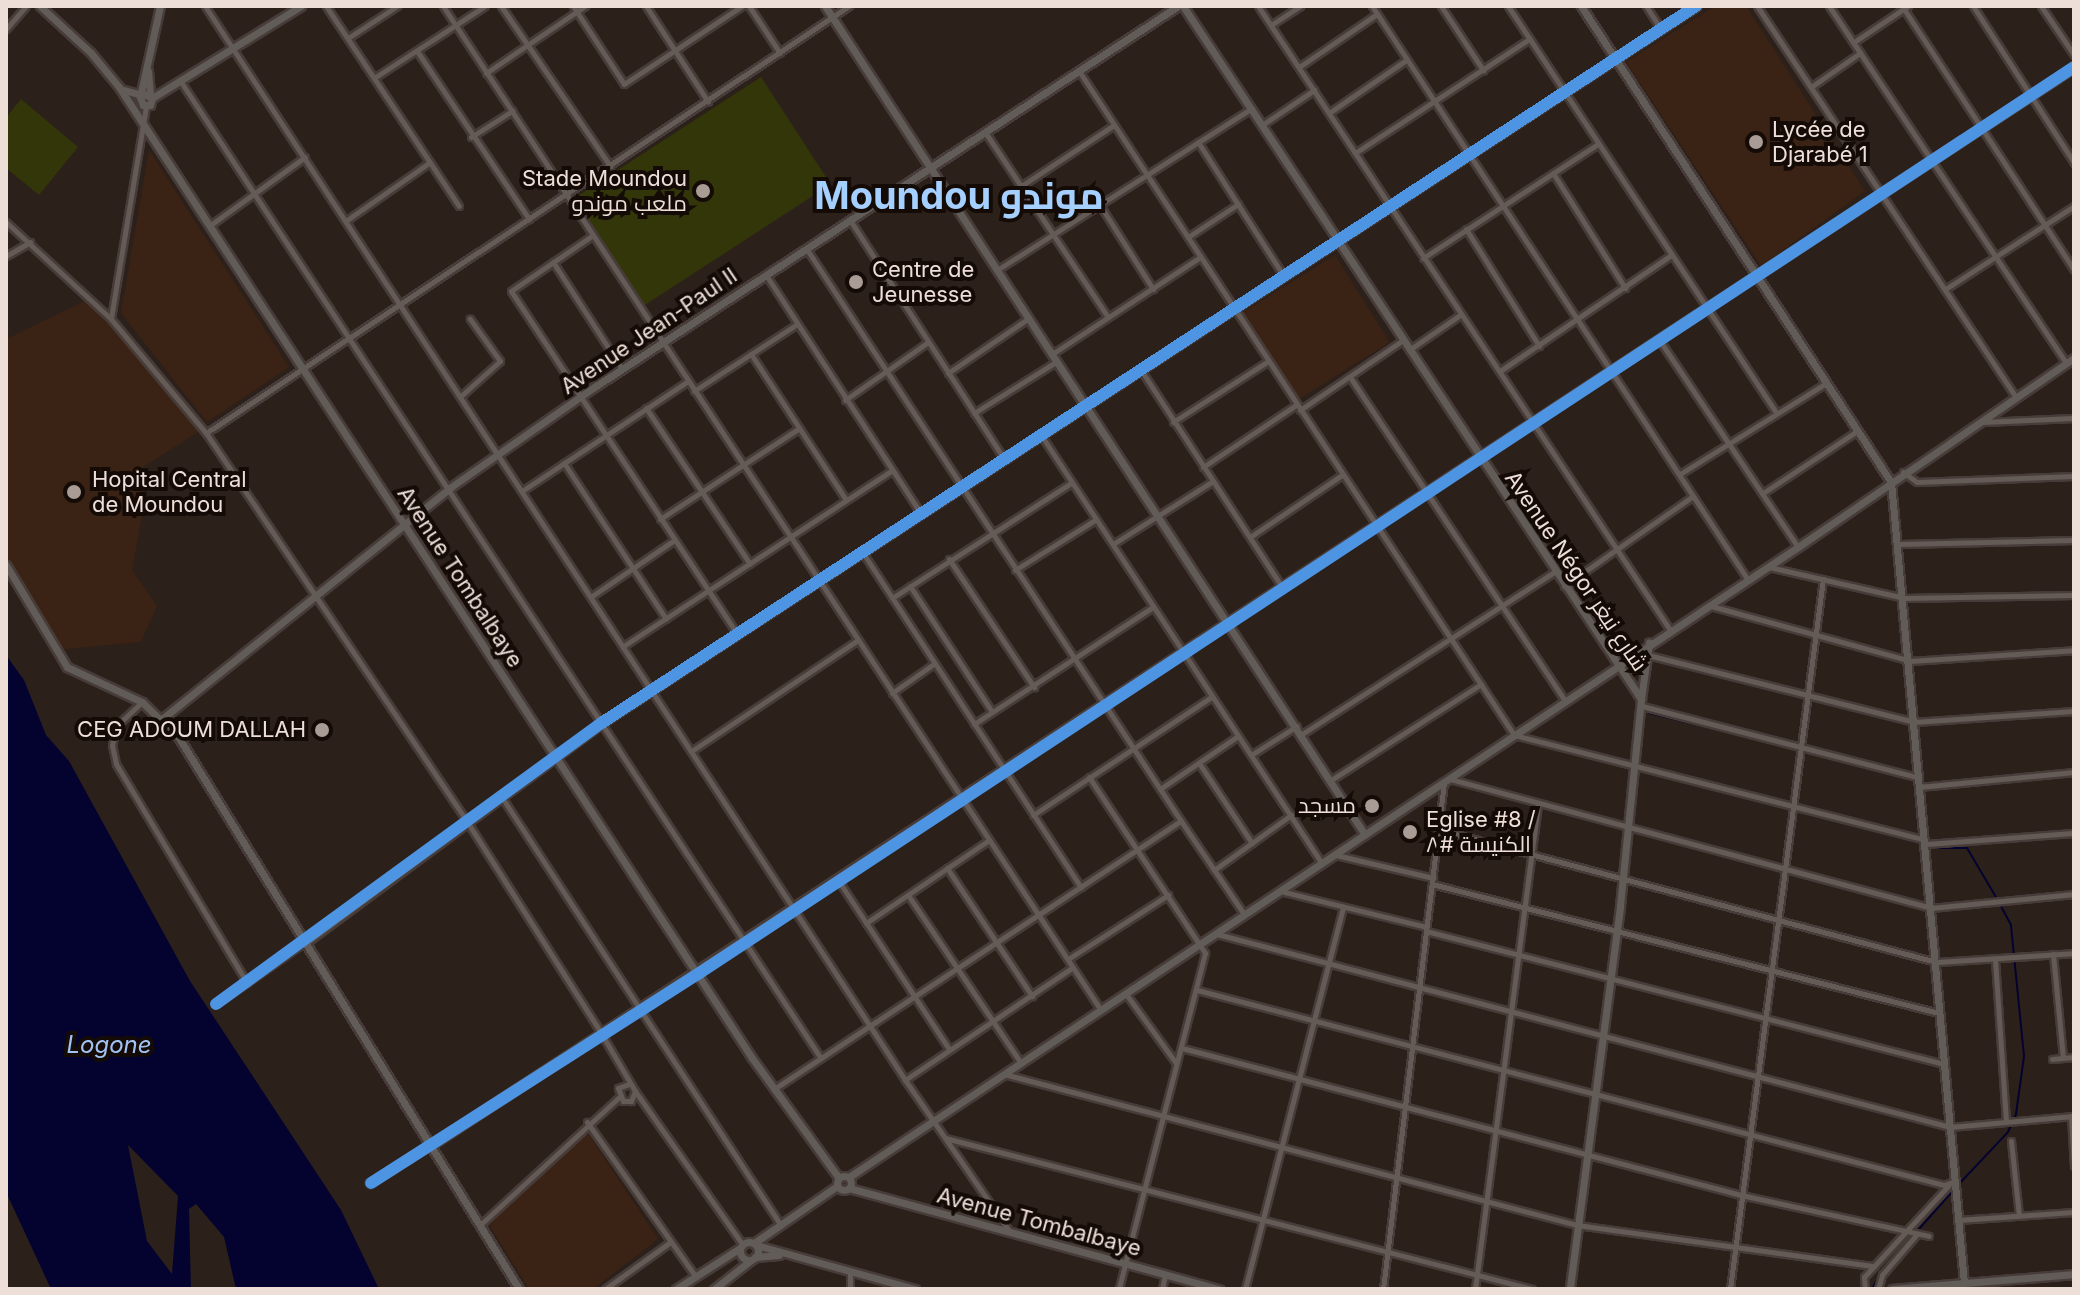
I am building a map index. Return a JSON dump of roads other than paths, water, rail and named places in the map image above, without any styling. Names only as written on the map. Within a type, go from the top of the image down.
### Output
[{"type":"street","points":[[6,29],[26,6]]},
{"type":"street","name":"Avenue Tombalbaye","points":[[40,6],[121,89],[143,128],[300,368],[838,1182],[849,1188],[1219,1289]]},
{"type":"street","points":[[111,319],[160,6]]},
{"type":"street","points":[[206,6],[796,907],[905,1080],[1010,1232]]},
{"type":"street","points":[[121,89],[146,98],[181,82],[301,6]]},
{"type":"street","points":[[326,6],[459,206]]},
{"type":"street","points":[[348,39],[397,6]]},
{"type":"street","points":[[443,6],[1100,1009]]},
{"type":"street","points":[[374,78],[485,6]]},
{"type":"street","points":[[501,6],[530,44],[610,166]]},
{"type":"street","points":[[486,73],[575,9],[585,6]]},
{"type":"street","points":[[575,9],[624,84],[742,6]]},
{"type":"street","points":[[749,6],[780,53]]},
{"type":"street","points":[[825,6],[1085,407],[1159,514],[1365,835]]},
{"type":"street","points":[[206,433],[849,6]]},
{"type":"street","name":"Avenue Jean-Paul II","points":[[163,718],[316,599],[451,487],[580,397],[849,219],[1180,6]]},
{"type":"street","name":"Avenue Négor شارع نيغر","points":[[1180,6],[1252,109],[1478,458],[1641,702],[1623,879],[1570,1289]]},
{"type":"street","points":[[1258,6],[1670,630]]},
{"type":"street","points":[[1271,25],[1300,6]]},
{"type":"street","points":[[1372,6],[1433,104],[1472,152],[1502,204],[1748,580]]},
{"type":"street","points":[[1441,6],[1483,70]]},
{"type":"street","points":[[1508,6],[1670,256],[1776,412]]},
{"type":"street","points":[[1581,6],[1891,482],[1900,544],[1953,1183],[1965,1285]]},
{"type":"street","points":[[1646,6],[1661,29]]},
{"type":"street","points":[[216,1004],[307,941],[466,820],[603,722],[1696,6]]},
{"type":"street","points":[[1757,6],[1947,288],[2016,397]]},
{"type":"street","points":[[1829,6],[2066,363]]},
{"type":"street","points":[[1973,6],[2074,163]]},
{"type":"street","points":[[2041,6],[2074,55]]},
{"type":"street","points":[[650,7],[674,51],[708,102]]},
{"type":"street","points":[[1854,42],[1905,7],[2074,270]]},
{"type":"street","points":[[1299,67],[1377,14]]},
{"type":"street","points":[[1355,153],[1529,39]]},
{"type":"street","points":[[417,51],[471,137],[529,219]]},
{"type":"street","points":[[1811,87],[1860,53]]},
{"type":"street","points":[[1329,113],[1406,60]]},
{"type":"street","points":[[371,1183],[601,1033],[698,974],[2074,67]]},
{"type":"street","points":[[1079,71],[1514,735],[1791,810],[1926,842],[2074,833]]},
{"type":"street","points":[[181,82],[748,940],[820,1057]]},
{"type":"street","points":[[1262,125],[1314,90]]},
{"type":"street","points":[[997,270],[1143,173],[1252,109]]},
{"type":"street","points":[[471,137],[512,111]]},
{"type":"street","points":[[1021,186],[1114,125]]},
{"type":"street","points":[[985,132],[1108,317]]},
{"type":"street","points":[[1198,142],[1283,275]]},
{"type":"street","points":[[1423,258],[1598,144]]},
{"type":"street","points":[[208,227],[306,157]]},
{"type":"street","points":[[347,220],[430,162]]},
{"type":"street","points":[[1553,173],[1625,288]]},
{"type":"street","points":[[1098,202],[1153,289]]},
{"type":"street","points":[[1188,237],[1238,204]]},
{"type":"street","points":[[1947,288],[1993,254],[2074,206]]},
{"type":"street","points":[[849,219],[1004,459]]},
{"type":"street","points":[[6,222],[111,319],[206,433],[466,820],[601,1033],[629,1084],[741,1246],[741,1256],[782,1255]]},
{"type":"street","points":[[1466,229],[1539,346]]},
{"type":"street","points":[[593,235],[511,291],[737,635]]},
{"type":"street","points":[[6,256],[30,242]]},
{"type":"street","points":[[806,248],[1132,750],[1244,914]]},
{"type":"street","points":[[1500,371],[1670,256]]},
{"type":"street","points":[[1052,354],[1200,257]]},
{"type":"street","points":[[553,262],[622,370]]},
{"type":"street","points":[[766,275],[921,515]]},
{"type":"street","points":[[1409,350],[1460,315]]},
{"type":"street","points":[[948,373],[1029,318]]},
{"type":"street","points":[[462,395],[500,361],[470,319]]},
{"type":"street","points":[[694,391],[797,324]]},
{"type":"street","points":[[1203,467],[1350,377],[1403,340]]},
{"type":"street","points":[[1660,341],[1798,547]]},
{"type":"street","points":[[845,400],[928,342]]},
{"type":"street","points":[[751,354],[846,500]]},
{"type":"street","points":[[714,1289],[724,1286],[753,1258],[755,1244],[838,1182],[1566,702],[1649,643],[1710,606],[2074,358]]},
{"type":"street","points":[[974,413],[1057,361]]},
{"type":"street","points":[[1173,422],[1267,362]]},
{"type":"street","points":[[1141,370],[1282,587]]},
{"type":"street","points":[[1350,377],[1566,702]]},
{"type":"street","points":[[522,491],[688,381]]},
{"type":"street","points":[[1680,474],[1826,383]]},
{"type":"street","points":[[646,408],[750,564]]},
{"type":"street","points":[[1979,422],[2074,418]]},
{"type":"street","points":[[660,519],[798,429]]},
{"type":"street","points":[[1763,493],[1857,431]]},
{"type":"street","points":[[1041,435],[1321,862]]},
{"type":"street","points":[[564,463],[666,619]]},
{"type":"street","points":[[625,645],[892,470]]},
{"type":"street","points":[[1903,472],[1917,482],[2074,476]]},
{"type":"street","points":[[1250,537],[1342,475]]},
{"type":"street","points":[[1113,544],[1213,481]]},
{"type":"street","points":[[892,598],[990,532],[1071,483]]},
{"type":"street","points":[[1564,586],[1693,496]]},
{"type":"street","points":[[1015,570],[1095,520]]},
{"type":"street","points":[[1900,544],[2074,540]]},
{"type":"street","points":[[592,596],[673,541]]},
{"type":"street","points":[[863,553],[1081,887]]},
{"type":"street","points":[[949,559],[1034,687]]},
{"type":"street","points":[[6,565],[67,667],[142,702],[163,718],[307,941],[519,1289]]},
{"type":"street","points":[[1768,567],[1904,598],[2074,595]]},
{"type":"street","points":[[1302,734],[1448,637],[1554,572]]},
{"type":"street","points":[[1730,1289],[1758,1077],[1762,1017],[1778,921],[1823,579]]},
{"type":"street","points":[[910,586],[992,713]]},
{"type":"street","points":[[1710,606],[1910,661],[2074,650]]},
{"type":"street","points":[[974,724],[1153,607]]},
{"type":"street","points":[[693,750],[858,640]]},
{"type":"street","points":[[1649,643],[1641,702],[1799,748],[1918,777]]},
{"type":"street","points":[[1648,655],[1914,722],[2074,711]]},
{"type":"street","points":[[892,693],[935,663]]},
{"type":"street","points":[[1331,780],[1481,684]]},
{"type":"street","points":[[1033,815],[1211,697]]},
{"type":"street","points":[[142,702],[117,725],[112,745],[116,764],[247,983]]},
{"type":"street","points":[[1251,755],[1297,726]]},
{"type":"street","points":[[1160,789],[1238,736]]},
{"type":"street","points":[[1199,763],[1252,843]]},
{"type":"street","points":[[1919,787],[2074,772]]},
{"type":"street","points":[[1089,777],[1201,941],[1205,953],[1165,1119],[1119,1289]]},
{"type":"street","points":[[1447,780],[1931,908],[2074,894]]},
{"type":"street","points":[[1383,1289],[1447,780]]},
{"type":"street","points":[[500,795],[638,1011],[780,1224]]},
{"type":"street","points":[[1475,1289],[1506,1071],[1538,805]]},
{"type":"street","points":[[1214,870],[1291,815]]},
{"type":"street","points":[[774,1089],[1181,821]]},
{"type":"street","points":[[1440,830],[1936,962],[2008,960],[2074,953]]},
{"type":"street","points":[[866,923],[989,840]]},
{"type":"street","points":[[1335,855],[1940,1014]]},
{"type":"street","points":[[947,868],[1032,996]]},
{"type":"street","points":[[838,880],[949,1049]]},
{"type":"street","points":[[1279,891],[1945,1064]]},
{"type":"street","points":[[908,895],[1021,1063]]},
{"type":"street","points":[[1068,959],[1168,895]]},
{"type":"street","points":[[1245,1289],[1343,907]]},
{"type":"street","points":[[1214,933],[1602,1038],[1950,1127],[2072,1116],[2074,1166]]},
{"type":"street","points":[[2053,954],[2063,1058]]},
{"type":"street","points":[[1995,960],[2008,1122]]},
{"type":"street","points":[[905,1080],[1073,967]]},
{"type":"street","points":[[1197,990],[1750,1135],[1953,1183]]},
{"type":"street","points":[[1125,993],[1177,1064]]},
{"type":"street","points":[[1182,1048],[1741,1195],[1929,1236]]},
{"type":"street","points":[[2052,1059],[2074,1057]]},
{"type":"street","points":[[1003,1074],[1486,1204],[1577,1225],[1735,1250],[1874,1266]]},
{"type":"street","points":[[618,1098],[618,1088],[629,1084]]},
{"type":"street","points":[[618,1098],[628,1102],[635,1091]]},
{"type":"street","points":[[480,1226],[587,1122],[618,1098]]},
{"type":"street","points":[[587,1122],[669,1243],[696,1277]]},
{"type":"street","points":[[944,1138],[1146,1188],[1387,1255],[1532,1289]]},
{"type":"street","points":[[2011,1141],[2019,1216]]},
{"type":"street","points":[[849,1177],[849,1188]]},
{"type":"street","points":[[1865,1289],[1864,1277],[1953,1183]]},
{"type":"street","points":[[1957,1220],[2074,1212]]},
{"type":"street","points":[[1878,1289],[1882,1275],[1918,1234]]},
{"type":"street","points":[[605,1289],[669,1243]]},
{"type":"street","points":[[676,1289],[741,1246],[755,1244],[782,1255],[915,1289]]},
{"type":"street","points":[[848,1288],[850,1274]]},
{"type":"street","points":[[1892,1289],[2074,1274]]},
{"type":"street","points":[[1162,1289],[1165,1275]]},
{"type":"water","name":"Logone","points":[[6,655],[24,680],[46,735],[69,761],[190,981],[341,1210],[379,1289],[236,1289],[224,1237],[196,1204],[189,1209],[191,1289],[51,1289],[6,1192]],"holes":[[[128,1145],[178,1196],[172,1274],[147,1241]]]},
{"type":"waterway","points":[[1649,713],[1838,759]]},
{"type":"waterway","points":[[1928,848],[1967,848],[1997,899]]},
{"type":"waterway","points":[[1959,1184],[2008,1132],[2016,1114],[2024,1056],[2011,925],[2000,904]]},
{"type":"waterway","points":[[1911,1238],[1952,1192]]},
{"type":"waterway","points":[[1872,1289],[1881,1273]]},
{"type":"place","name":"Lycée de Djarabé 1","points":[[1756,142]]},
{"type":"place","name":"Stade Moundou ملعب موندو","points":[[703,191]]},
{"type":"place","name":"Centre de Jeunesse","points":[[856,282]]},
{"type":"place","name":"Hopital Central de Moundou","points":[[74,492]]},
{"type":"place","name":"CEG ADOUM DALLAH","points":[[322,730]]},
{"type":"place","name":"مسجد","points":[[1372,806]]},
{"type":"place","name":"Eglise #8 / الكنيسة #٨","points":[[1410,832]]},
{"type":"district","name":"Moundou موندو","points":[[959,196]]}]
